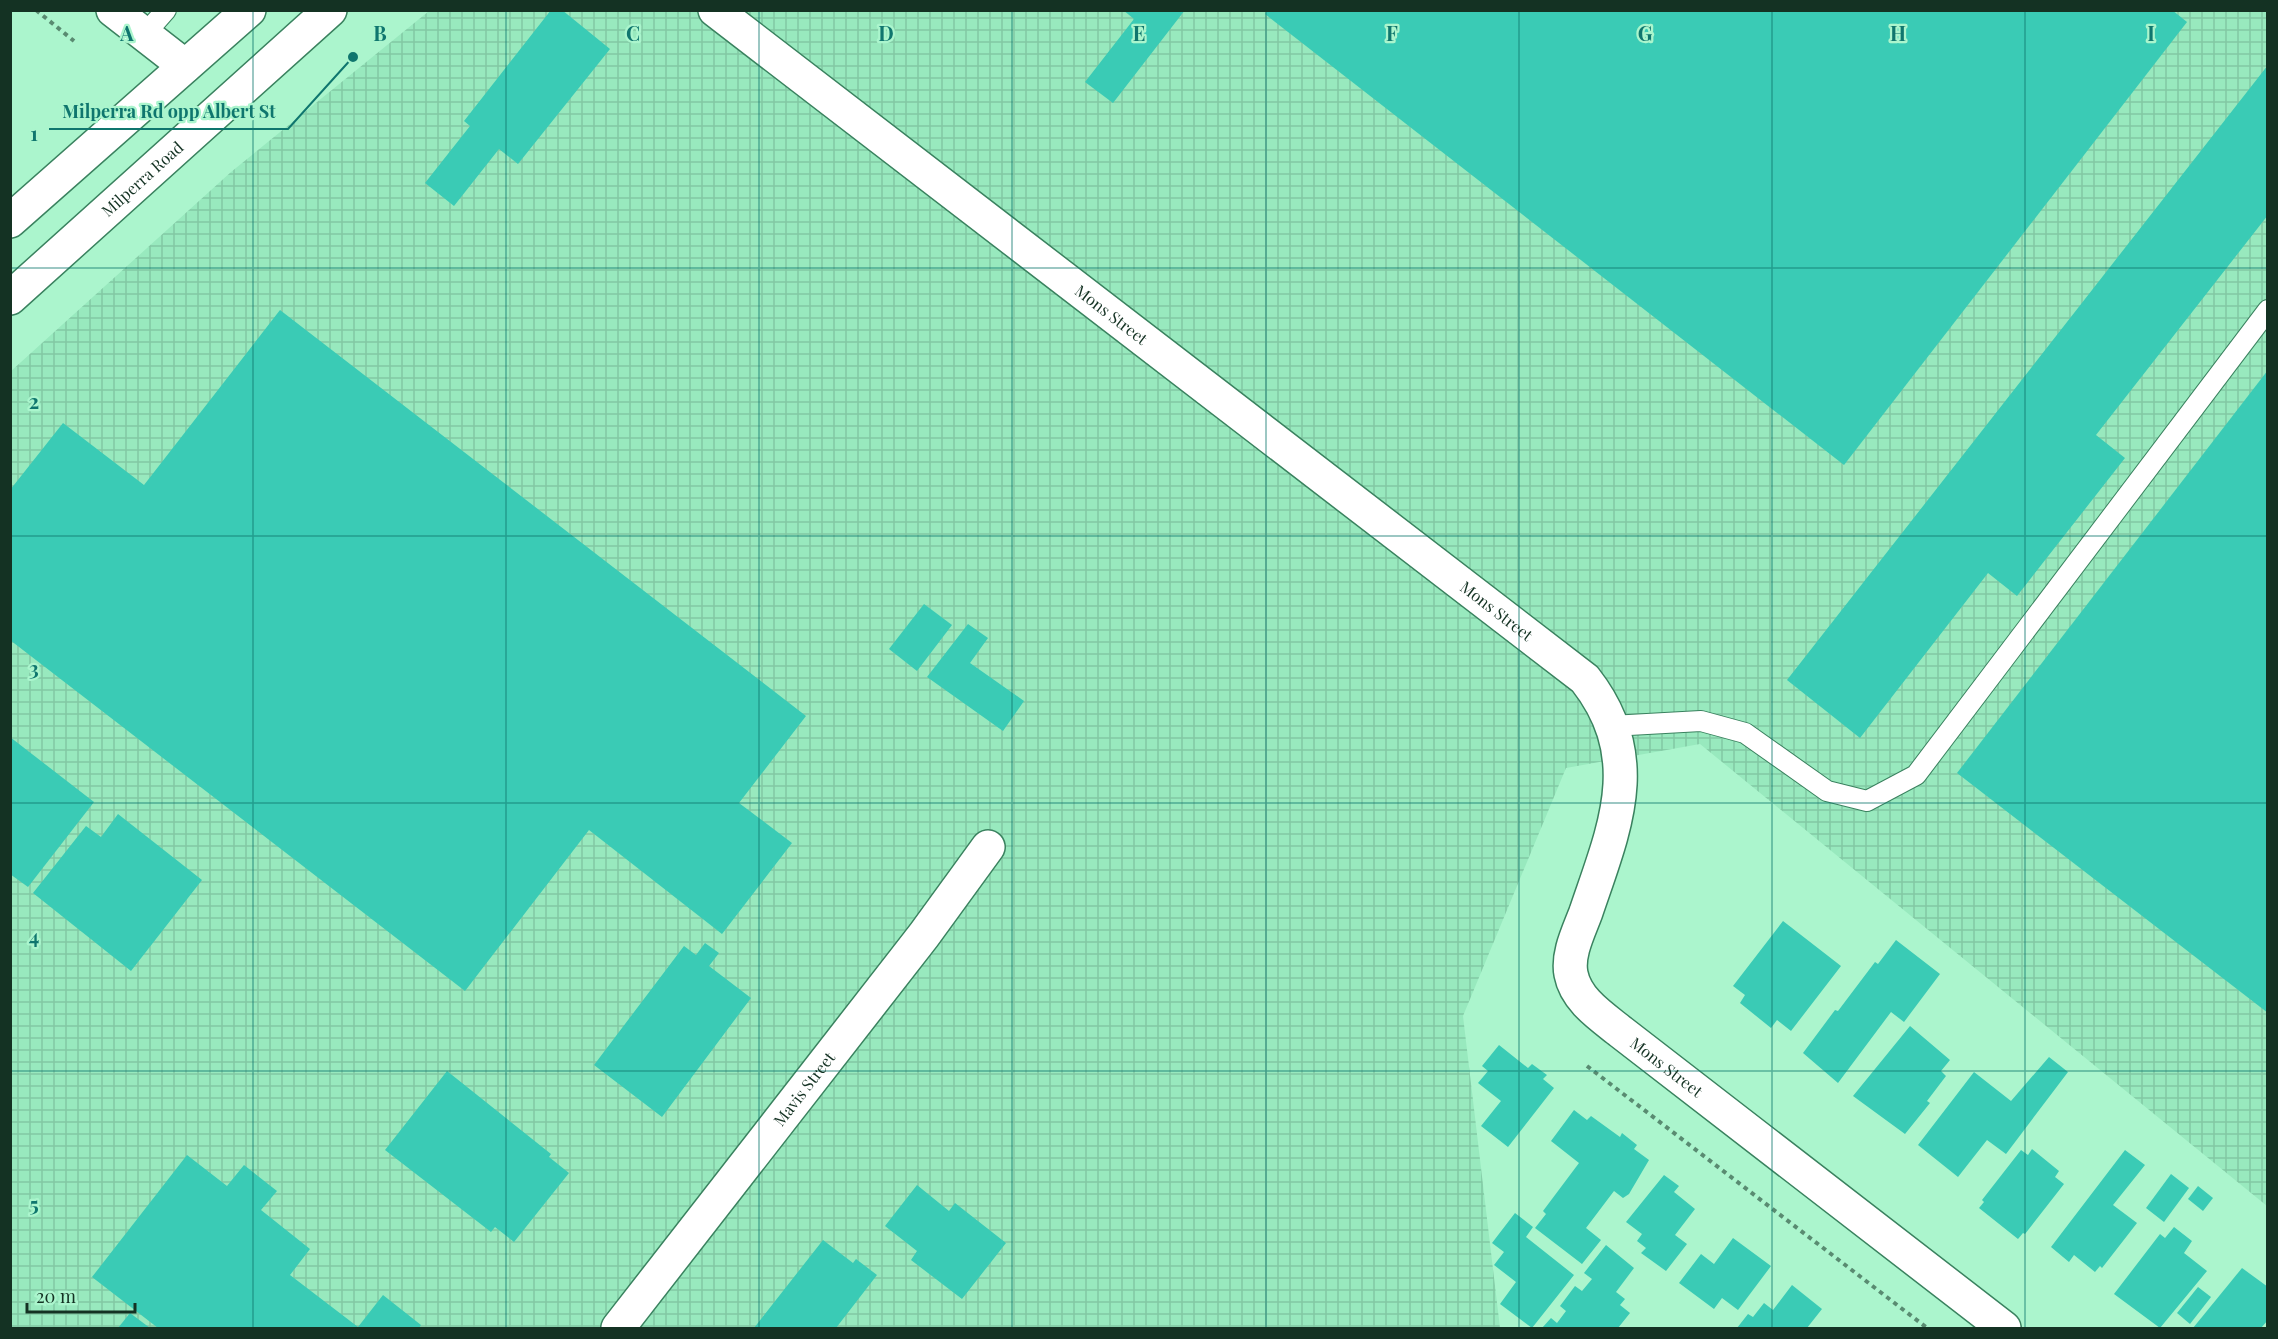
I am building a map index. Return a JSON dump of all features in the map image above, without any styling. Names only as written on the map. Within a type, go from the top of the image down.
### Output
[{"type":"main road","points":[[113,10],[185,66]]},
{"type":"main road","points":[[10,221],[249,10]]},
{"type":"main road","name":"Milperra Road","points":[[10,298],[330,10]]},
{"type":"main road","name":"Mons Street","points":[[721,12],[1585,679],[1597,694],[1611,726],[1619,761],[1620,798],[1612,836],[1573,950],[1571,969],[1576,989],[1594,1011],[2004,1329]]},
{"type":"main road","name":"Mavis Street","points":[[618,1329],[924,935],[988,847]]},
{"type":"lane","points":[[144,34],[166,10]]},
{"type":"lane","points":[[1611,726],[1701,721],[1745,733],[1827,790],[1867,801],[1916,775],[2268,310]]},
{"type":"path","points":[[36,10],[74,41]]},
{"type":"path","points":[[1587,1066],[1927,1329]]},
{"type":"shaded area","points":[[429,11],[2267,11],[2267,1206],[1700,744],[1566,768],[1463,1016],[1500,1328],[11,1328],[10,372],[231,172]]},
{"type":"building","points":[[551,10],[562,10],[610,49],[518,164],[499,149],[454,206],[425,183],[470,126],[464,121]]},
{"type":"building","points":[[1123,10],[1185,10],[1113,103],[1085,82],[1134,19]]},
{"type":"building","points":[[1268,10],[2172,10],[2187,22],[1844,465],[1265,14]]},
{"type":"building","points":[[2268,65],[2268,215],[2096,435],[2125,458],[2017,596],[1988,573],[1860,738],[1787,680]]},
{"type":"building","points":[[280,310],[806,716],[739,803],[792,843],[722,934],[589,830],[465,991],[10,640],[10,490],[63,423],[144,485]]},
{"type":"building","points":[[2268,370],[2268,1013],[1957,773]]},
{"type":"building","points":[[924,604],[952,625],[917,671],[889,649]]},
{"type":"building","points":[[968,624],[988,638],[970,663],[1024,701],[1003,731],[927,677]]},
{"type":"building","points":[[10,737],[94,802],[28,887],[10,874]]},
{"type":"building","points":[[118,814],[202,880],[131,971],[33,893],[86,826],[101,837]]},
{"type":"building","points":[[1783,921],[1841,966],[1791,1031],[1777,1020],[1771,1028],[1740,1003],[1745,995],[1733,986]]},
{"type":"building","points":[[1896,940],[1940,974],[1904,1022],[1891,1012],[1838,1083],[1803,1053],[1835,1010],[1838,1011],[1875,962],[1878,964]]},
{"type":"building","points":[[705,943],[719,953],[709,966],[751,998],[662,1117],[594,1065],[684,946],[696,955]]},
{"type":"building","points":[[1910,1026],[1950,1060],[1941,1071],[1946,1076],[1927,1101],[1930,1103],[1905,1134],[1853,1096]]},
{"type":"building","points":[[1499,1045],[1528,1068],[1532,1064],[1547,1075],[1543,1079],[1554,1088],[1508,1147],[1481,1126],[1501,1101],[1478,1083],[1488,1071],[1482,1066]]},
{"type":"building","points":[[2049,1057],[2068,1072],[2006,1154],[1987,1140],[1958,1177],[1918,1145],[1974,1072],[2011,1101]]},
{"type":"building","points":[[447,1071],[551,1154],[549,1157],[569,1173],[514,1242],[495,1227],[491,1232],[385,1150]]},
{"type":"building","points":[[1574,1110],[1587,1120],[1591,1116],[1620,1137],[1622,1133],[1637,1145],[1634,1149],[1649,1160],[1629,1194],[1623,1198],[1614,1191],[1586,1228],[1601,1240],[1582,1264],[1535,1228],[1546,1214],[1543,1211],[1579,1163],[1551,1141]]},
{"type":"building","points":[[2032,1149],[2059,1171],[2055,1177],[2064,1184],[2025,1234],[2023,1233],[2018,1239],[1979,1208],[1984,1202],[1982,1200],[2021,1150],[2028,1155]]},
{"type":"building","points":[[2125,1150],[2145,1165],[2113,1205],[2137,1223],[2102,1268],[2100,1266],[2095,1272],[2074,1255],[2069,1262],[2051,1247]]},
{"type":"building","points":[[187,1155],[227,1186],[244,1165],[277,1191],[261,1210],[310,1249],[290,1275],[358,1327],[383,1295],[421,1325],[419,1328],[158,1328],[92,1277]]},
{"type":"building","points":[[2171,1174],[2189,1188],[2164,1222],[2146,1208]]},
{"type":"building","points":[[1664,1175],[1679,1186],[1674,1192],[1695,1209],[1675,1235],[1687,1244],[1666,1271],[1641,1253],[1646,1248],[1637,1241],[1642,1234],[1626,1222]]},
{"type":"building","points":[[917,1185],[949,1211],[955,1203],[1006,1243],[962,1299],[911,1260],[917,1251],[885,1226]]},
{"type":"building","points":[[2198,1186],[2213,1198],[2203,1211],[2188,1199]]},
{"type":"building","points":[[1515,1213],[1533,1227],[1526,1237],[1574,1275],[1532,1328],[1500,1304],[1516,1282],[1494,1265],[1504,1252],[1492,1243]]},
{"type":"building","points":[[2174,1227],[2192,1241],[2184,1253],[2207,1271],[2160,1328],[2114,1294],[2160,1234],[2165,1238]]},
{"type":"building","points":[[1733,1238],[1771,1266],[1738,1310],[1722,1298],[1714,1309],[1679,1283],[1701,1254],[1714,1264]]},
{"type":"building","points":[[823,1240],[853,1263],[856,1259],[877,1275],[836,1328],[754,1328]]},
{"type":"building","points":[[1606,1245],[1634,1268],[1616,1292],[1625,1299],[1620,1305],[1630,1313],[1618,1328],[1542,1328],[1551,1318],[1557,1323],[1566,1311],[1560,1306],[1575,1286],[1582,1291],[1592,1279],[1584,1273]]},
{"type":"building","points":[[2242,1268],[2268,1287],[2268,1320],[2261,1328],[2193,1328]]},
{"type":"building","points":[[1792,1285],[1822,1309],[1807,1328],[1737,1328],[1748,1314],[1753,1317],[1764,1303],[1773,1310]]},
{"type":"building","points":[[2198,1287],[2211,1297],[2190,1324],[2177,1313]]},
{"type":"building","points":[[130,1313],[150,1328],[118,1328]]},
{"type":"place","name":"Milperra Rd opp Albert St","points":[[353,57]]}]
